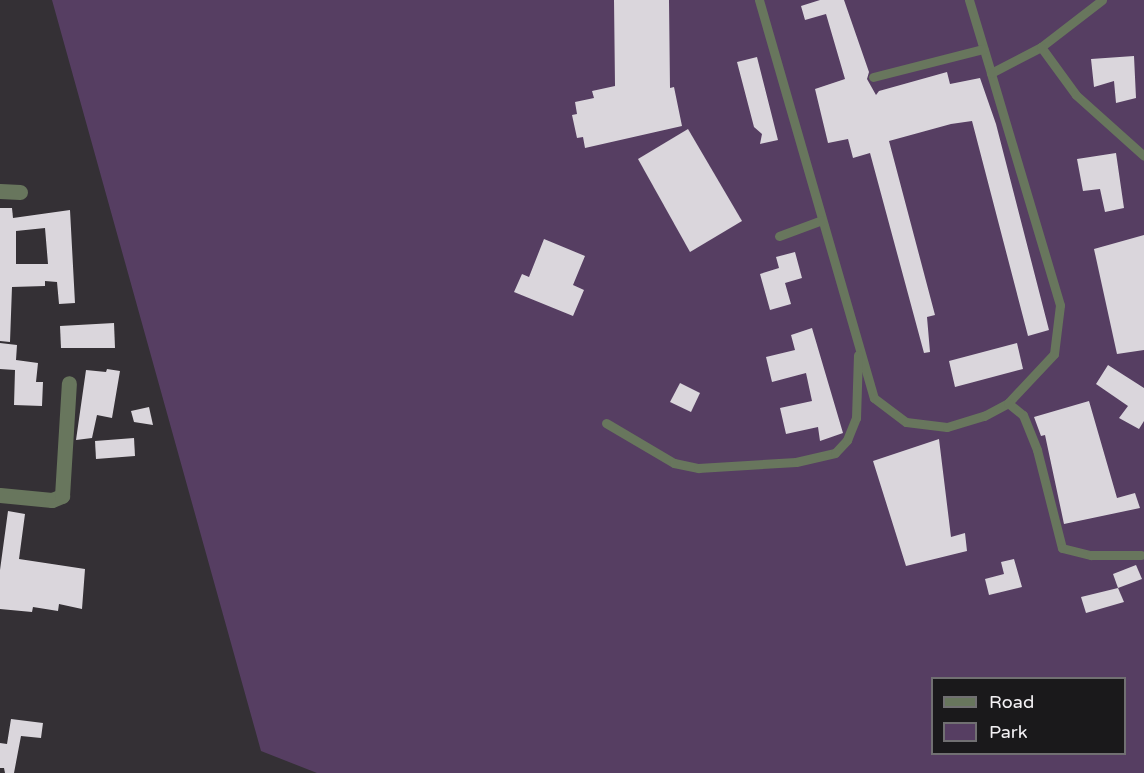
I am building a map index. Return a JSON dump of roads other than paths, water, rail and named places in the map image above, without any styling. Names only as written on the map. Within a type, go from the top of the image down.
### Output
[{"type":"street","points":[[0,192],[20,192]]},
{"type":"street","points":[[0,495],[52,500],[62,496],[69,383]]},
{"type":"lane","points":[[759,0],[874,398],[906,422],[947,427],[1008,403],[1054,354],[1060,305],[969,0]]},
{"type":"lane","points":[[991,73],[1041,47],[1102,0]]},
{"type":"lane","points":[[1041,47],[1076,95],[1144,156]]},
{"type":"lane","points":[[873,78],[983,50]]},
{"type":"lane","points":[[779,236],[822,220]]},
{"type":"lane","points":[[606,423],[674,463],[698,468],[796,462],[835,453],[847,440],[856,418],[859,345]]},
{"type":"lane","points":[[1008,403],[1023,415],[1037,450],[1062,548],[1091,555],[1141,555]]}]
